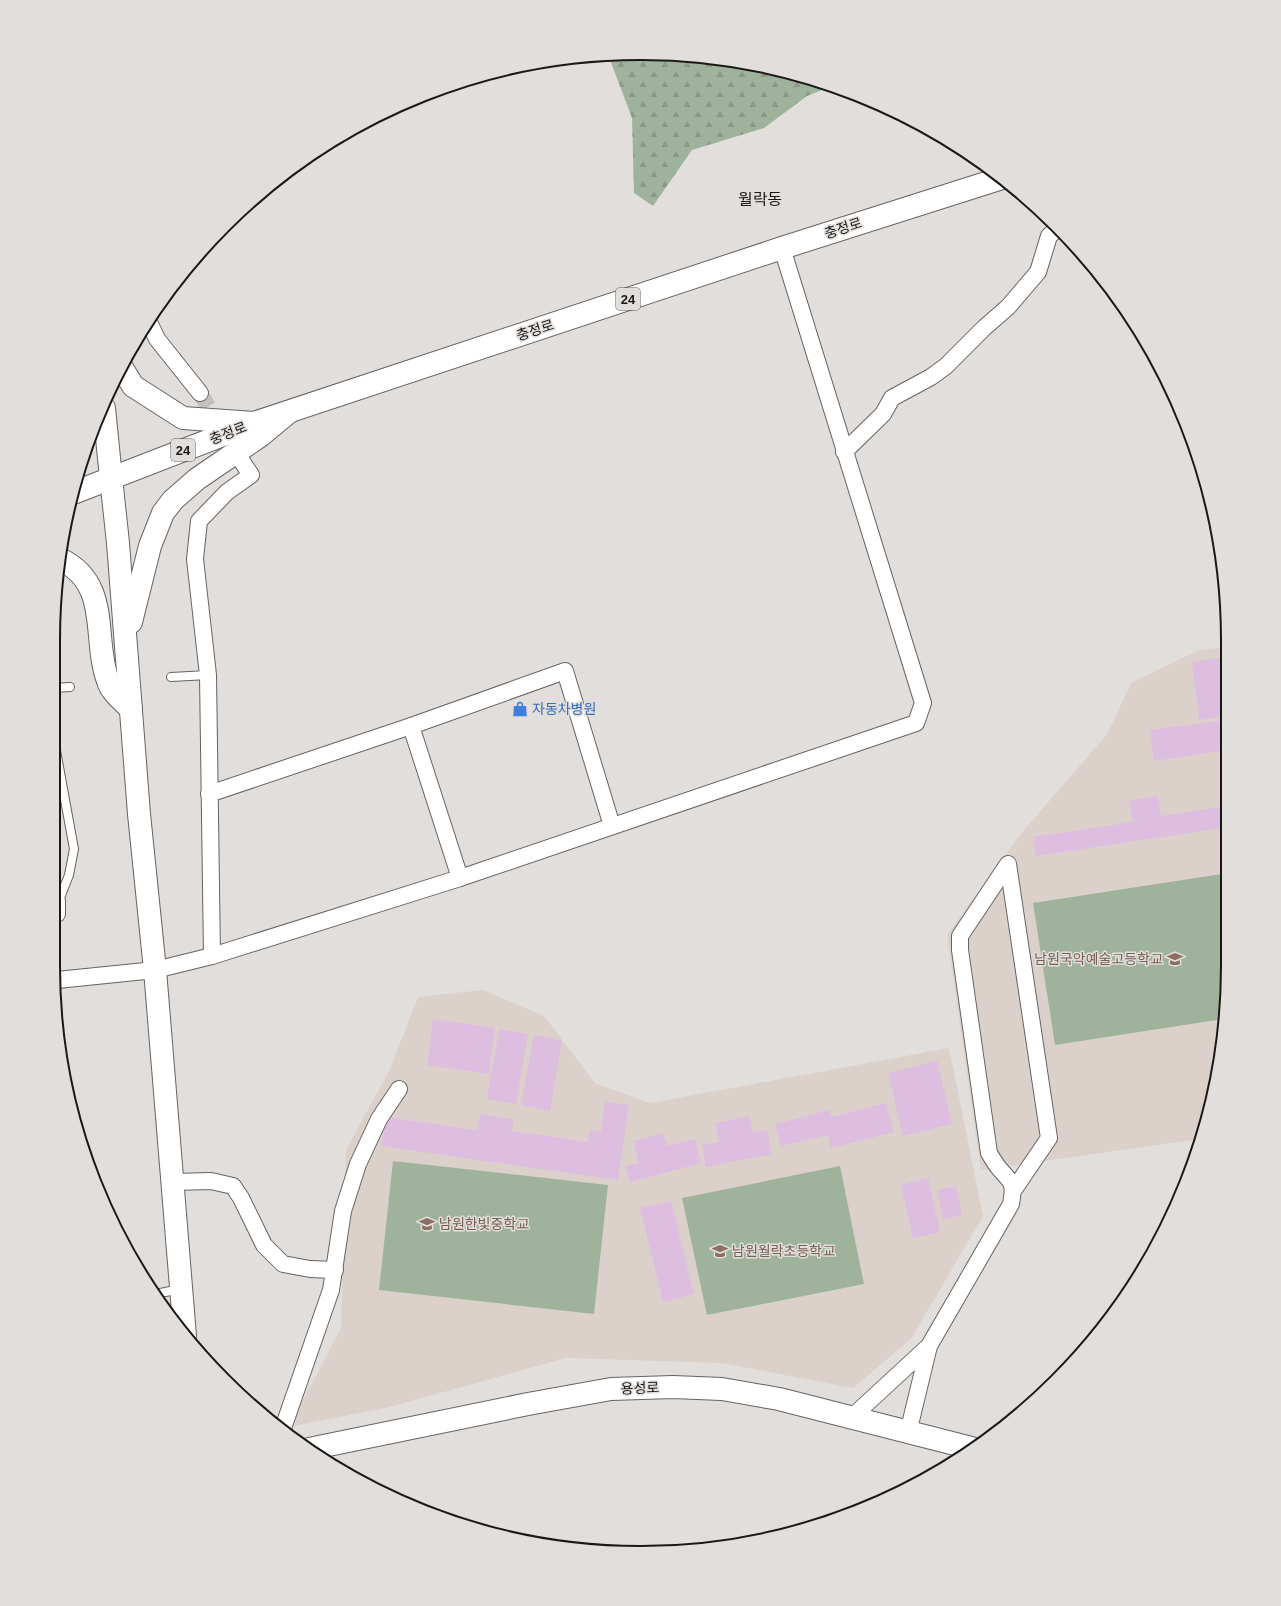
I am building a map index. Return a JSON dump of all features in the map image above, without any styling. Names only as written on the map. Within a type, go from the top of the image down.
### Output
[{"type":"main road","name":"충정로","points":[[80,491],[254,423],[782,248],[994,180]]},
{"type":"main road","points":[[125,374],[133,386],[183,418],[254,423]]},
{"type":"main road","points":[[126,646],[150,546],[163,513],[173,500],[197,479],[260,436],[290,411]]},
{"type":"main road","points":[[105,416],[118,543],[139,814],[155,970],[185,1325]]},
{"type":"main road","points":[[101,425],[111,478]]},
{"type":"main road","points":[[65,563],[81,574],[95,598],[98,612],[103,667],[108,683],[131,709]]},
{"type":"main road","name":"용성로","points":[[317,1447],[528,1404],[611,1389],[673,1387],[722,1390],[778,1399],[965,1447]]},
{"type":"street","points":[[844,452],[883,414],[892,398],[931,377],[946,366],[984,328],[1008,307],[1038,272],[1049,236],[1053,232]]},
{"type":"street","points":[[60,980],[155,970],[212,956],[460,878],[916,723],[923,703],[782,248]]},
{"type":"street","points":[[152,328],[157,339],[200,393]]},
{"type":"street","points":[[212,956],[208,675],[195,558],[199,521],[227,492],[250,475],[241,460]]},
{"type":"street","points":[[209,794],[411,726],[565,671],[612,826]]},
{"type":"street","points":[[411,726],[460,878]]},
{"type":"street","points":[[908,1432],[930,1346],[1011,1204],[1013,1191],[1010,1179],[997,1166],[989,1153],[960,950],[960,936],[1008,864],[1049,1138],[1013,1191]]},
{"type":"street","points":[[284,1424],[331,1290],[344,1211],[358,1164],[379,1119],[399,1089]]},
{"type":"street","points":[[173,1182],[211,1181],[233,1186],[241,1198],[264,1245],[283,1264],[310,1269],[335,1270]]},
{"type":"street","points":[[852,1417],[930,1346]]},
{"type":"lane","points":[[171,677],[208,675]]},
{"type":"lane","points":[[60,688],[70,687]]},
{"type":"lane","points":[[60,768],[74,849],[69,875],[60,898]]},
{"type":"lane","points":[[161,1293],[182,1289]]},
{"type":"shaded area","points":[[1221,648],[1221,966],[1220,1003],[1216,1041],[1210,1079],[1194,1140],[981,1170],[947,935],[1020,835],[1108,733],[1131,683],[1199,650]]},
{"type":"shaded area","points":[[483,990],[544,1016],[595,1083],[650,1103],[949,1048],[983,1216],[911,1339],[853,1388],[722,1363],[566,1358],[390,1407],[289,1427],[341,1328],[346,1150],[390,1069],[418,997]]},
{"type":"green space","points":[[610,61],[678,61],[716,65],[754,71],[823,90],[807,96],[764,128],[692,150],[653,206],[634,193],[632,118]]},
{"type":"green space","points":[[1221,874],[1221,966],[1218,1020],[1055,1045],[1033,903]]},
{"type":"green space","points":[[393,1161],[608,1185],[594,1314],[379,1290]]},
{"type":"green space","points":[[840,1166],[864,1284],[707,1315],[682,1198]]},
{"type":"building","points":[[1221,658],[1221,717],[1199,720],[1192,662]]},
{"type":"building","points":[[1221,721],[1221,751],[1154,761],[1150,730]]},
{"type":"building","points":[[1158,796],[1161,816],[1221,807],[1221,828],[1036,856],[1033,837],[1133,822],[1129,801]]},
{"type":"building","points":[[433,1019],[495,1028],[489,1074],[427,1065]]},
{"type":"building","points":[[499,1029],[528,1034],[516,1104],[487,1099]]},
{"type":"building","points":[[534,1035],[562,1041],[550,1111],[521,1105]]},
{"type":"building","points":[[937,1061],[952,1124],[903,1136],[888,1073]]},
{"type":"building","points":[[605,1102],[629,1105],[618,1180],[381,1146],[385,1117],[477,1130],[480,1114],[514,1119],[512,1131],[588,1142],[589,1130],[601,1132]]},
{"type":"building","points":[[886,1103],[894,1132],[831,1148],[828,1135],[781,1146],[775,1124],[830,1110],[831,1117]]},
{"type":"building","points":[[750,1116],[753,1132],[767,1130],[772,1154],[706,1167],[702,1145],[719,1142],[715,1123]]},
{"type":"building","points":[[663,1133],[667,1146],[695,1139],[701,1163],[630,1182],[625,1166],[639,1163],[633,1141]]},
{"type":"building","points":[[928,1178],[940,1232],[913,1238],[901,1185]]},
{"type":"building","points":[[956,1186],[962,1215],[943,1219],[937,1190]]},
{"type":"building","points":[[671,1201],[694,1294],[663,1302],[640,1208]]},
{"type":"tunnel","points":[[200,393],[221,428]]},
{"type":"place","name":"자동차병원","points":[[520,709]]},
{"type":"place","name":"남원국악예술고등학교","points":[[1175,959]]},
{"type":"place","name":"남원한빛중학교","points":[[427,1224]]},
{"type":"place","name":"남원월락초등학교","points":[[720,1251]]},
{"type":"district","name":"월락동","points":[[760,199]]}]
